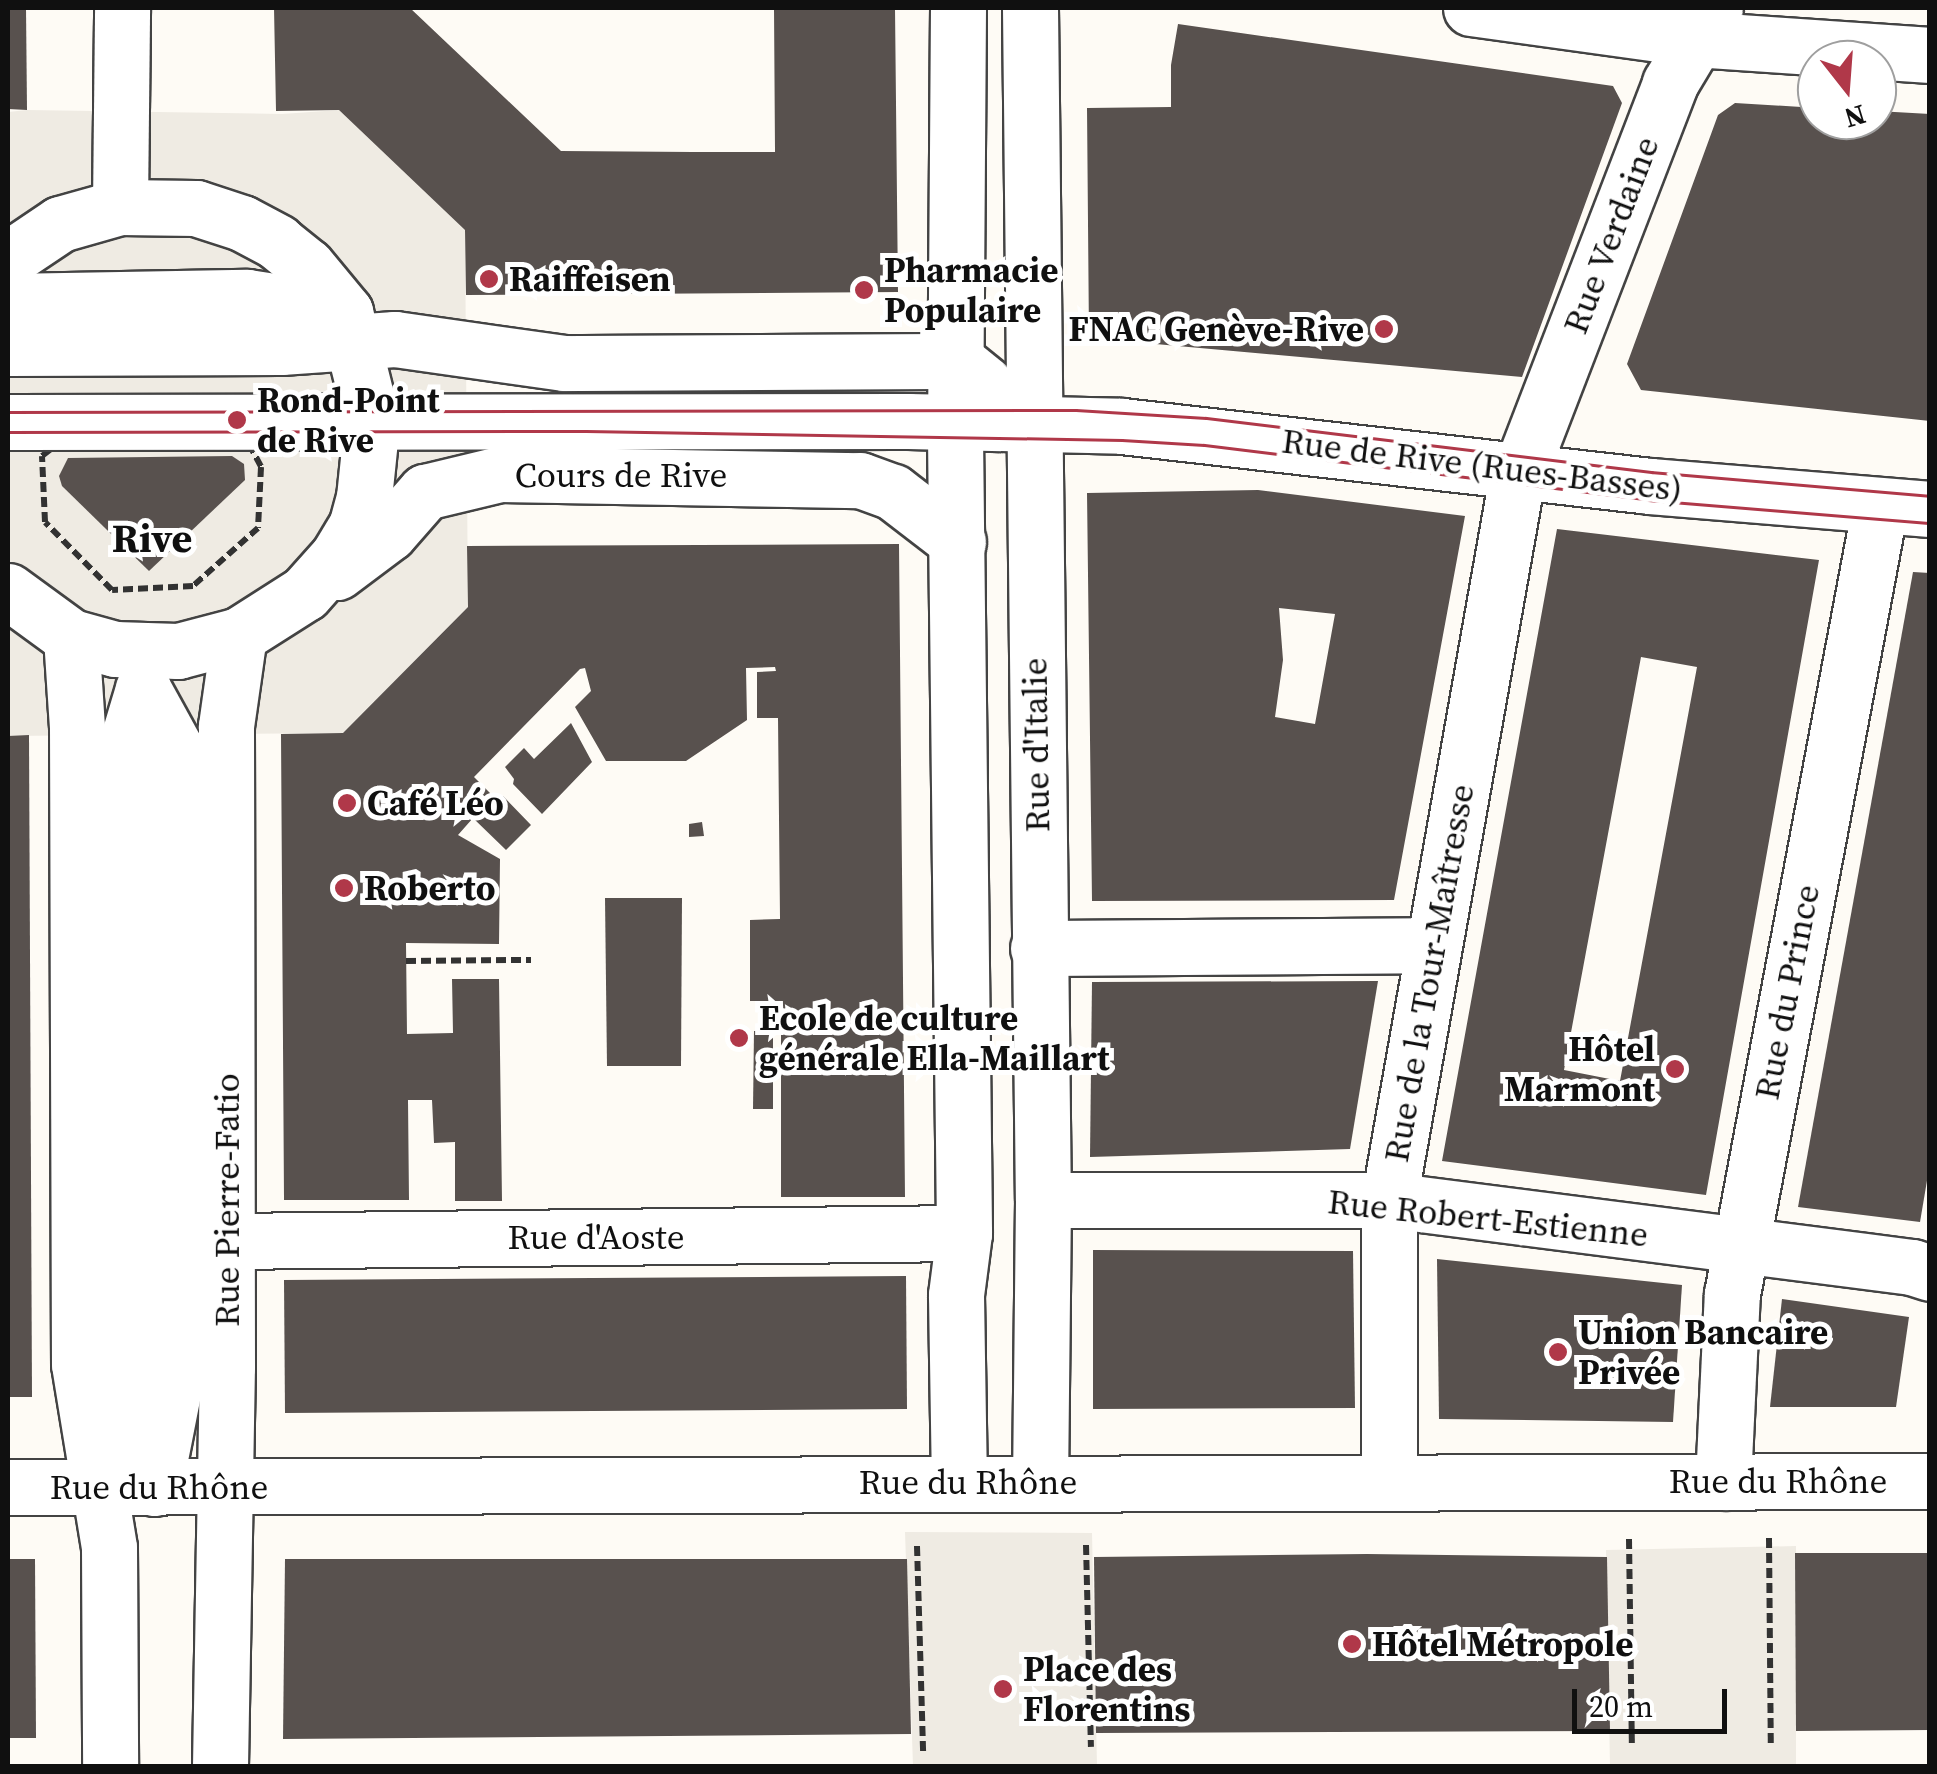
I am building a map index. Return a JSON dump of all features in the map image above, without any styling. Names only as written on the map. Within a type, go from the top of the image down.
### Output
[{"type":"street","points":[[120,207],[122,8]]},
{"type":"street","points":[[958,8],[955,421],[964,1233],[956,1296],[959,1481]]},
{"type":"street","name":"Rue d'Italie","points":[[1030,8],[1043,1200],[1040,1482]]},
{"type":"street","points":[[1472,8],[1705,23],[1930,55]]},
{"type":"street","name":"Rue Verdaine","points":[[1521,469],[1670,83],[1705,23]]},
{"type":"street","points":[[8,259],[60,224],[120,207],[181,206],[242,223],[277,242],[307,266],[350,326],[372,420],[370,468],[356,526],[338,556],[305,592],[238,634],[191,649],[145,652],[71,637],[8,591]]},
{"type":"street","points":[[8,301],[247,297],[396,340],[564,363],[956,361],[1035,423]]},
{"type":"street","points":[[8,348],[281,347],[350,326]]},
{"type":"street","name":"Rue de Rive (Rues-Basses)","points":[[8,422],[1035,423],[1206,432],[1650,486],[1905,507]]},
{"type":"street","name":"Rue de la Tour-Maîtresse","points":[[1389,1482],[1389,1200],[1521,469]]},
{"type":"street","name":"Cours de Rive","points":[[305,592],[365,553],[425,492],[500,474],[860,480],[893,492],[958,542]]},
{"type":"street","name":"Rue du Prince","points":[[1723,1482],[1732,1294],[1741,1245],[1905,507]]},
{"type":"street","name":"Rue Pierre-Fatio","points":[[220,1766],[227,1241],[226,726],[238,634]]},
{"type":"street","points":[[71,637],[77,726],[79,1364],[128,1488]]},
{"type":"street","points":[[110,1766],[108,1548],[184,1337],[176,749],[143,689],[124,749],[133,1338],[128,1488]]},
{"type":"street","points":[[1038,948],[1433,945]]},
{"type":"street","name":"Rue Robert-Estienne","points":[[1043,1200],[1389,1200],[1912,1267],[1930,1273]]},
{"type":"street","name":"Rue d'Aoste","points":[[227,1241],[964,1233]]},
{"type":"street","name":"Rue du Rhône","points":[[8,1487],[959,1481],[1930,1481]]},
{"type":"path","points":[[250,444],[261,466],[258,528],[193,586],[112,590],[45,522],[42,456],[55,446],[250,444]]},
{"type":"path","points":[[406,961],[531,960]]},
{"type":"path","points":[[1768,1538],[1771,1746]]},
{"type":"path","points":[[1629,1539],[1632,1742]]},
{"type":"path","points":[[1086,1544],[1090,1747]]},
{"type":"path","points":[[917,1546],[923,1754]]},
{"type":"shaded area","name":"Rond-Point de Rive","points":[[339,110],[465,230],[468,607],[343,733],[8,736],[8,112],[282,114]]},
{"type":"shaded area","name":"Place des Florentins","points":[[905,1532],[1092,1533],[1097,1766],[913,1766]]},
{"type":"shaded area","points":[[1796,1546],[1796,1765],[1610,1766],[1606,1550]]},
{"type":"building","points":[[8,8],[26,8],[27,110],[8,109]]},
{"type":"building","points":[[274,8],[410,8],[561,151],[775,152],[774,8],[895,8],[898,292],[466,295],[465,230],[339,110],[276,111]]},
{"type":"building","points":[[1178,24],[1613,86],[1622,103],[1522,377],[1089,338],[1087,108],[1171,107],[1171,65]]},
{"type":"building","points":[[1735,103],[1797,107],[1797,140],[1897,140],[1897,112],[1930,114],[1930,421],[1641,390],[1627,364],[1718,115]]},
{"type":"building","points":[[232,456],[244,464],[245,480],[149,571],[62,486],[59,476],[68,458]]},
{"type":"building","points":[[1258,490],[1465,516],[1394,900],[1092,901],[1087,493]],"holes":[[[1279,608],[1335,614],[1315,724],[1275,717],[1283,660]]]},
{"type":"building","points":[[1557,529],[1819,560],[1706,1195],[1442,1161]],"holes":[[[1641,657],[1697,667],[1620,1081],[1564,1070]]]},
{"type":"building","points":[[899,544],[905,1197],[781,1197],[781,1001],[750,1001],[750,920],[780,919],[778,718],[757,718],[757,672],[776,671],[775,667],[746,668],[747,720],[686,761],[606,761],[575,707],[591,691],[585,668],[580,669],[474,777],[495,798],[503,796],[531,825],[506,850],[473,818],[458,835],[500,859],[499,944],[406,943],[407,1034],[453,1033],[452,979],[499,979],[502,1201],[455,1201],[455,1142],[434,1143],[432,1100],[408,1100],[409,1200],[284,1200],[281,734],[343,733],[468,607],[467,546]]},
{"type":"building","points":[[1913,572],[1930,573],[1930,1163],[1920,1222],[1798,1207]]},
{"type":"building","points":[[571,723],[592,762],[542,814],[513,784],[514,779],[505,767],[524,748],[534,759]]},
{"type":"building","points":[[29,735],[32,1397],[8,1397],[8,736]]},
{"type":"building","points":[[702,822],[704,836],[689,837],[689,824]]},
{"type":"building","points":[[605,898],[682,898],[681,1066],[607,1066]]},
{"type":"building","points":[[1378,981],[1350,1149],[1090,1157],[1092,982]]},
{"type":"building","points":[[754,1031],[773,1032],[773,1109],[753,1109]]},
{"type":"building","points":[[1093,1250],[1353,1251],[1355,1408],[1093,1409]]},
{"type":"building","name":"Union Bancaire Privée","points":[[1437,1259],[1682,1285],[1673,1422],[1439,1419]]},
{"type":"building","points":[[906,1276],[907,1409],[285,1413],[284,1280]]},
{"type":"building","points":[[1782,1299],[1909,1317],[1896,1407],[1770,1407]]},
{"type":"building","points":[[1795,1553],[1930,1553],[1930,1730],[1796,1731]]},
{"type":"building","name":"Hôtel Métropole","points":[[1094,1557],[1607,1557],[1610,1731],[1096,1733]]},
{"type":"building","points":[[8,1559],[35,1559],[36,1738],[8,1738]]},
{"type":"building","points":[[285,1559],[907,1559],[911,1734],[283,1739]]},
{"type":"tram line","points":[[8,412],[1076,410],[1206,418],[1652,472],[1930,496]]},
{"type":"tram line","points":[[8,432],[586,431],[1122,440],[1204,445],[1649,500],[1930,523]]},
{"type":"place","name":"Raiffeisen","points":[[489,279]]},
{"type":"place","name":"Pharmacie Populaire","points":[[864,290]]},
{"type":"place","name":"FNAC Genève-Rive","points":[[1384,329]]},
{"type":"place","name":"Rond-Point de Rive","points":[[237,420]]},
{"type":"place","name":"Café Léo","points":[[347,803]]},
{"type":"place","name":"Roberto","points":[[344,888]]},
{"type":"place","name":"Ecole de culture générale Ella-Maillart","points":[[739,1038]]},
{"type":"place","name":"Hôtel Marmont","points":[[1675,1069]]},
{"type":"place","name":"Union Bancaire Privée","points":[[1558,1352]]},
{"type":"place","name":"Hôtel Métropole","points":[[1352,1644]]},
{"type":"place","name":"Place des Florentins","points":[[1003,1689]]},
{"type":"district","name":"Rive","points":[[152,538]]}]
